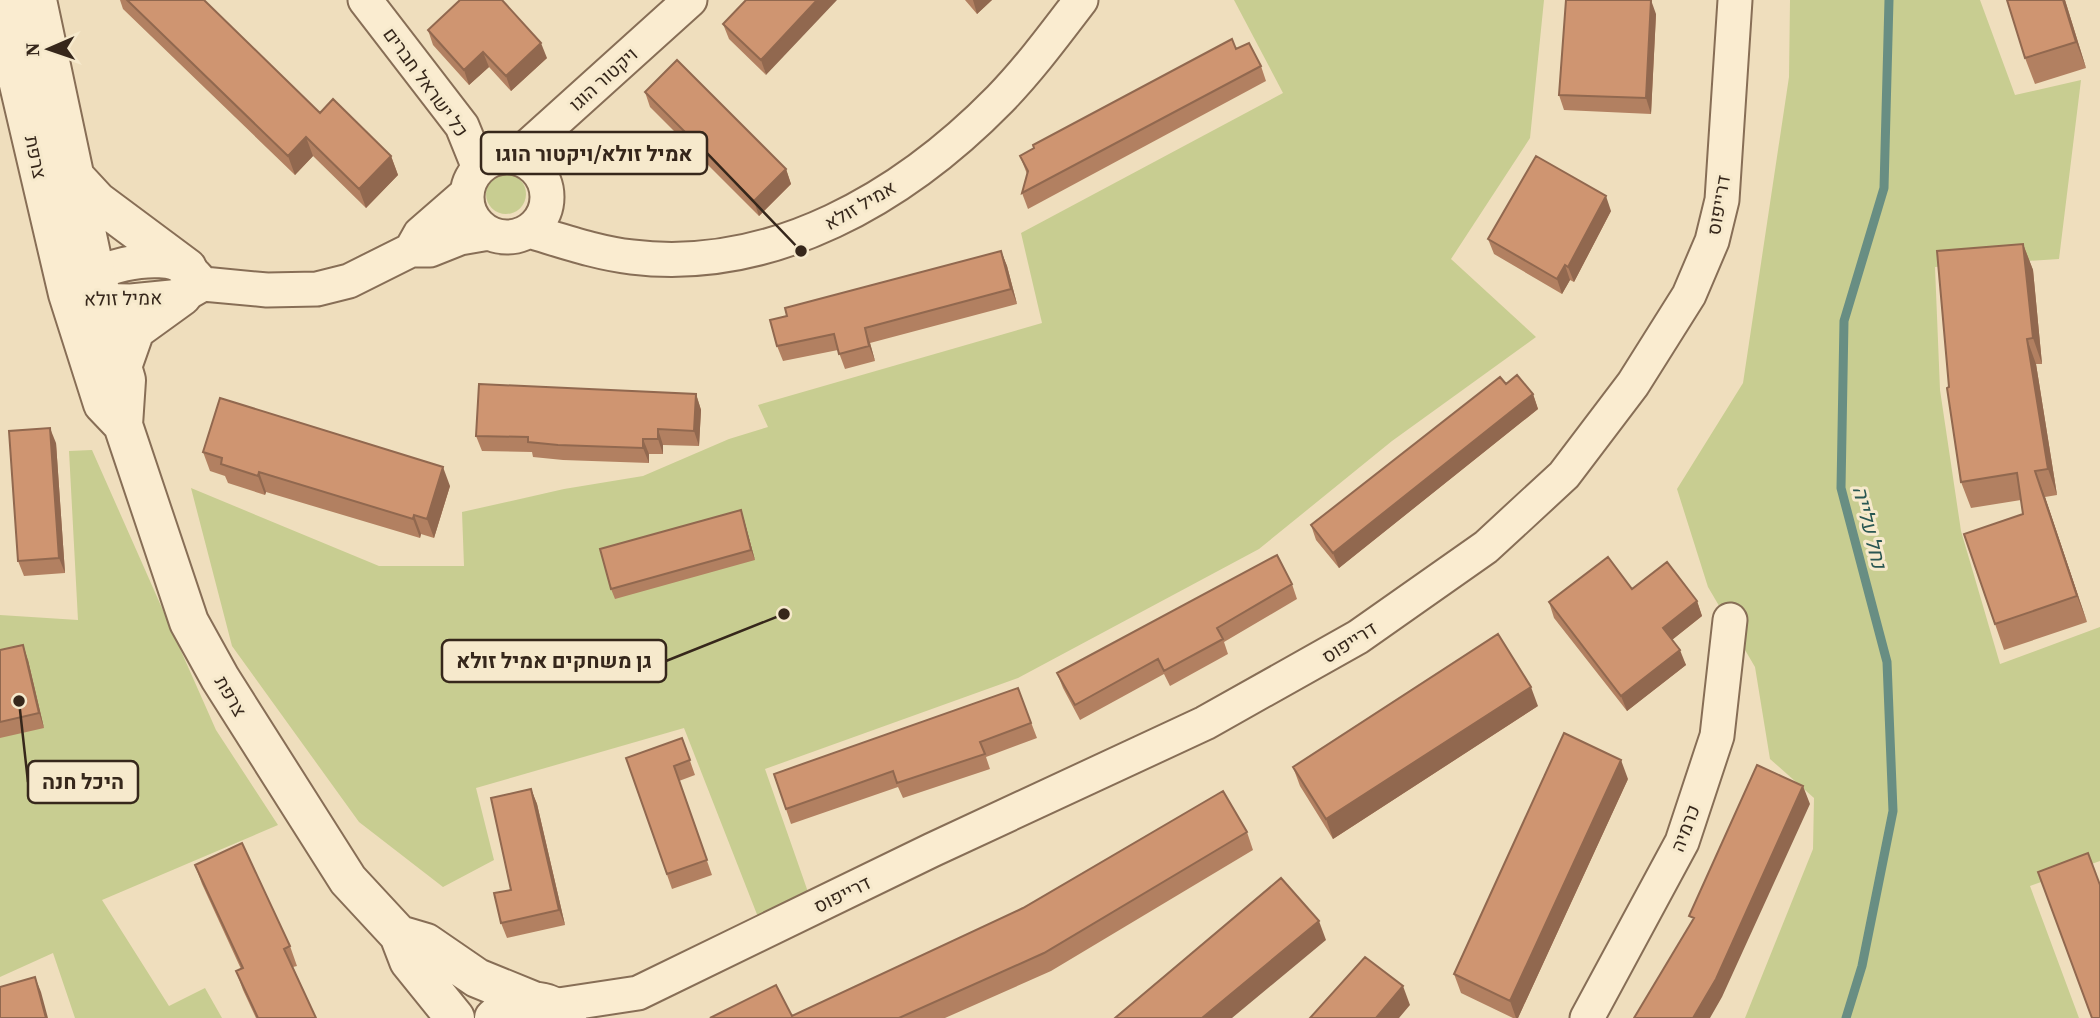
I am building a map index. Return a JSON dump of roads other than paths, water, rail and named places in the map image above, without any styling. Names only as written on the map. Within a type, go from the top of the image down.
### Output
[{"type":"street","name":"צרפת","points":[[37,0],[72,173],[103,404],[123,425]]},
{"type":"street","name":"כל ישראל חברים","points":[[365,0],[462,126],[473,181]]},
{"type":"street","name":"ויקטור הוגו","points":[[516,157],[690,0]]},
{"type":"street","name":"אמיל זולא","points":[[529,231],[610,254],[662,259],[731,255],[816,231],[895,185],[967,130],[1028,68],[1081,0]]},
{"type":"street","name":"דרייפוס","points":[[551,1009],[638,993],[1232,709],[1358,638],[1439,582],[1512,525],[1564,475],[1633,384],[1689,295],[1698,274],[1712,241],[1722,200],[1735,0]]},
{"type":"street","name":"צרפת","points":[[0,3],[88,289],[126,380],[123,425],[189,622],[250,729],[307,819],[348,880],[398,935],[409,961],[455,1018]]},
{"type":"street","points":[[516,157],[530,163],[540,174],[547,189],[546,207],[539,222],[529,231],[509,237],[489,233],[472,217],[473,181],[490,160],[516,157]]},
{"type":"street","points":[[72,173],[97,201],[191,283],[135,330],[122,367]]},
{"type":"street","name":"אמיל זולא","points":[[411,250],[420,234],[473,181]]},
{"type":"street","name":"אמיל זולא","points":[[88,289],[191,283],[267,290],[317,289],[349,281],[411,250],[430,250],[460,238],[489,233]]},
{"type":"street","name":"כרמיה","points":[[1587,1018],[1682,842],[1717,736],[1730,620]]},
{"type":"street","name":"צרפת","points":[[398,935],[426,943],[477,978],[551,1009]]},
{"type":"street","name":"דרייפוס","points":[[616,1018],[638,993]]},
{"type":"street","points":[[494,1018],[520,1002],[551,1009]]},
{"type":"waterway","name":"נחל עלייה","points":[[1846,1018],[1862,966],[1893,811],[1887,662],[1841,488],[1844,321],[1884,188],[1889,0]]},
{"type":"place","name":"אמיל זולא/ויקטור הוגו","points":[[801,251]]},
{"type":"place","name":"גן משחקים אמיל זולא","points":[[784,614]]},
{"type":"place","name":"היכל חנה","points":[[19,701]]}]
